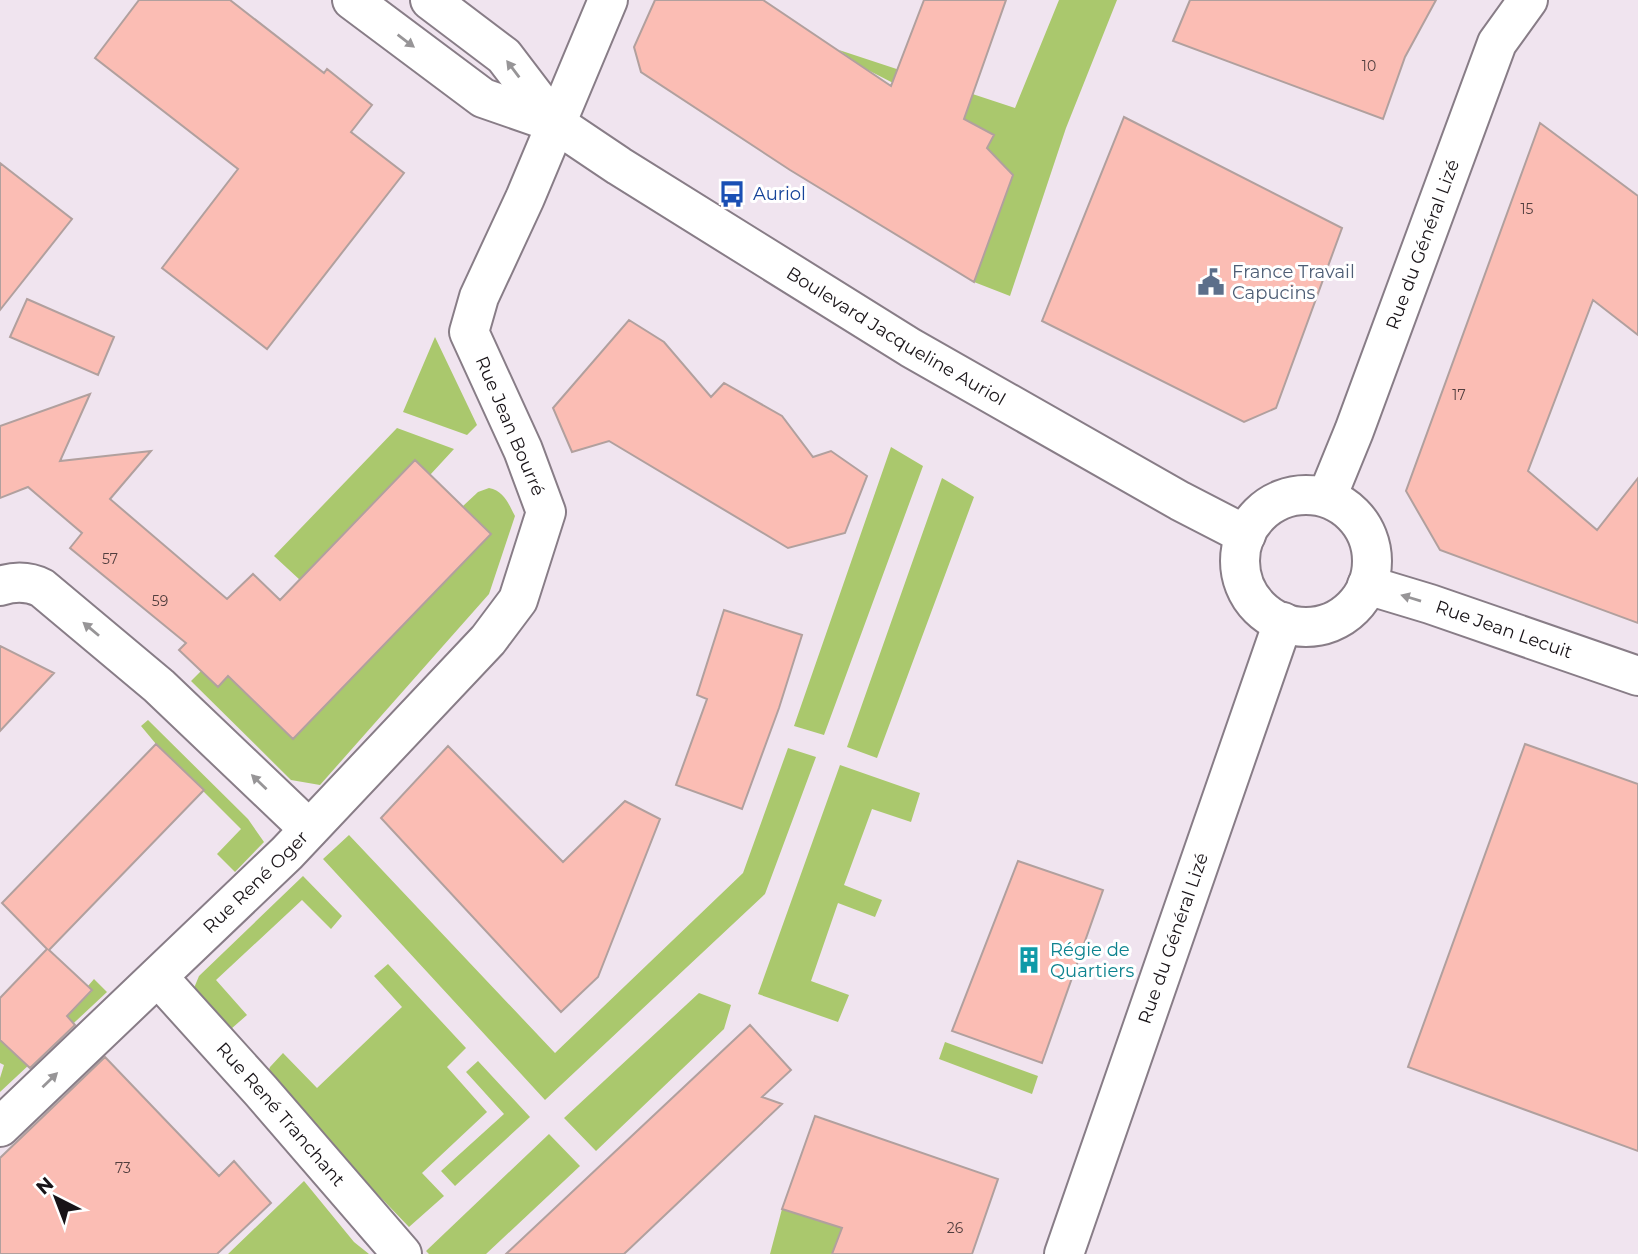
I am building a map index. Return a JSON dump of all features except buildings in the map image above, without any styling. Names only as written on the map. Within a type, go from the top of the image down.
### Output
[{"type":"main road","name":"Boulevard Jacqueline Auriol","points":[[352,0],[483,98],[555,123],[619,166],[911,348],[1245,535]]},
{"type":"main road","name":"Boulevard Jacqueline Auriol","points":[[430,0],[504,56],[555,123]]},
{"type":"main road","name":"Rue Jean Bourré","points":[[309,829],[488,640],[518,600],[547,512],[523,450],[468,332],[479,297],[525,198],[608,0]]},
{"type":"main road","name":"Rue du Général Lizé","points":[[1327,497],[1354,431],[1497,43],[1528,0]]},
{"type":"main road","points":[[1288,497],[1327,497],[1346,508],[1361,523],[1370,543],[1372,564],[1367,585],[1357,602],[1342,616],[1323,624],[1303,627],[1283,622],[1265,612],[1251,596],[1242,576],[1240,555],[1245,535],[1256,518],[1270,505],[1288,497]]},
{"type":"main road","name":"Rue René Oger","points":[[0,586],[10,582],[25,582],[42,588],[159,686],[309,829],[0,1127]]},
{"type":"main road","name":"Rue Jean Lecuit","points":[[1367,585],[1638,676]]},
{"type":"main road","name":"Rue du Général Lizé","points":[[1064,1254],[1283,622]]},
{"type":"main road","name":"Rue René Tranchant","points":[[158,977],[402,1254]]},
{"type":"green space","points":[[1059,0],[1117,0],[1066,128],[1010,296],[974,282],[1013,176],[987,148],[994,135],[864,68],[839,50],[1015,108]]},
{"type":"green space","points":[[435,337],[477,425],[467,435],[403,412]]},
{"type":"green space","points":[[397,428],[454,449],[430,475],[415,461],[300,580],[274,556]]},
{"type":"green space","points":[[891,447],[923,466],[824,735],[794,726]]},
{"type":"green space","points":[[942,478],[974,497],[877,758],[847,747]]},
{"type":"green space","points":[[489,488],[502,495],[515,516],[489,594],[320,785],[291,780],[191,681],[201,671],[218,687],[228,676],[293,738],[491,534],[463,506],[478,492]]},
{"type":"green space","points":[[148,720],[248,819],[264,842],[235,872],[217,854],[241,829],[156,744],[141,726]]},
{"type":"green space","points":[[788,748],[816,757],[765,894],[545,1100],[323,859],[349,835],[555,1053],[743,873]]},
{"type":"green space","points":[[840,765],[920,793],[911,822],[872,809],[844,885],[882,900],[875,917],[838,903],[811,981],[849,995],[838,1022],[758,994]]},
{"type":"green space","points":[[303,876],[342,916],[331,929],[302,900],[216,980],[247,1015],[231,1029],[195,1003],[194,988],[199,976]]},
{"type":"green space","points":[[388,964],[466,1048],[447,1067],[487,1112],[422,1173],[444,1196],[409,1227],[266,1078],[270,1067],[283,1053],[317,1088],[402,1007],[374,976]]},
{"type":"green space","points":[[94,979],[107,992],[0,1092],[4,1065],[0,1063],[0,1040],[23,1061],[92,991],[88,986]]},
{"type":"green space","points":[[699,993],[731,1005],[724,1029],[596,1151],[564,1118]]},
{"type":"green space","points":[[945,1042],[1038,1076],[1032,1094],[939,1059]]},
{"type":"green space","points":[[478,1061],[530,1117],[455,1186],[441,1171],[504,1114],[466,1072]]},
{"type":"green space","points":[[549,1134],[580,1166],[486,1254],[429,1254],[426,1251]]},
{"type":"green space","points":[[304,1181],[354,1242],[369,1254],[228,1254]]},
{"type":"green space","points":[[782,1209],[854,1232],[846,1254],[770,1254]]},
{"type":"place","name":"Auriol","points":[[732,194]]},
{"type":"place","name":"France Travail Capucins","points":[[1211,282]]},
{"type":"place","name":"Régie de Quartiers","points":[[1029,960]]}]
